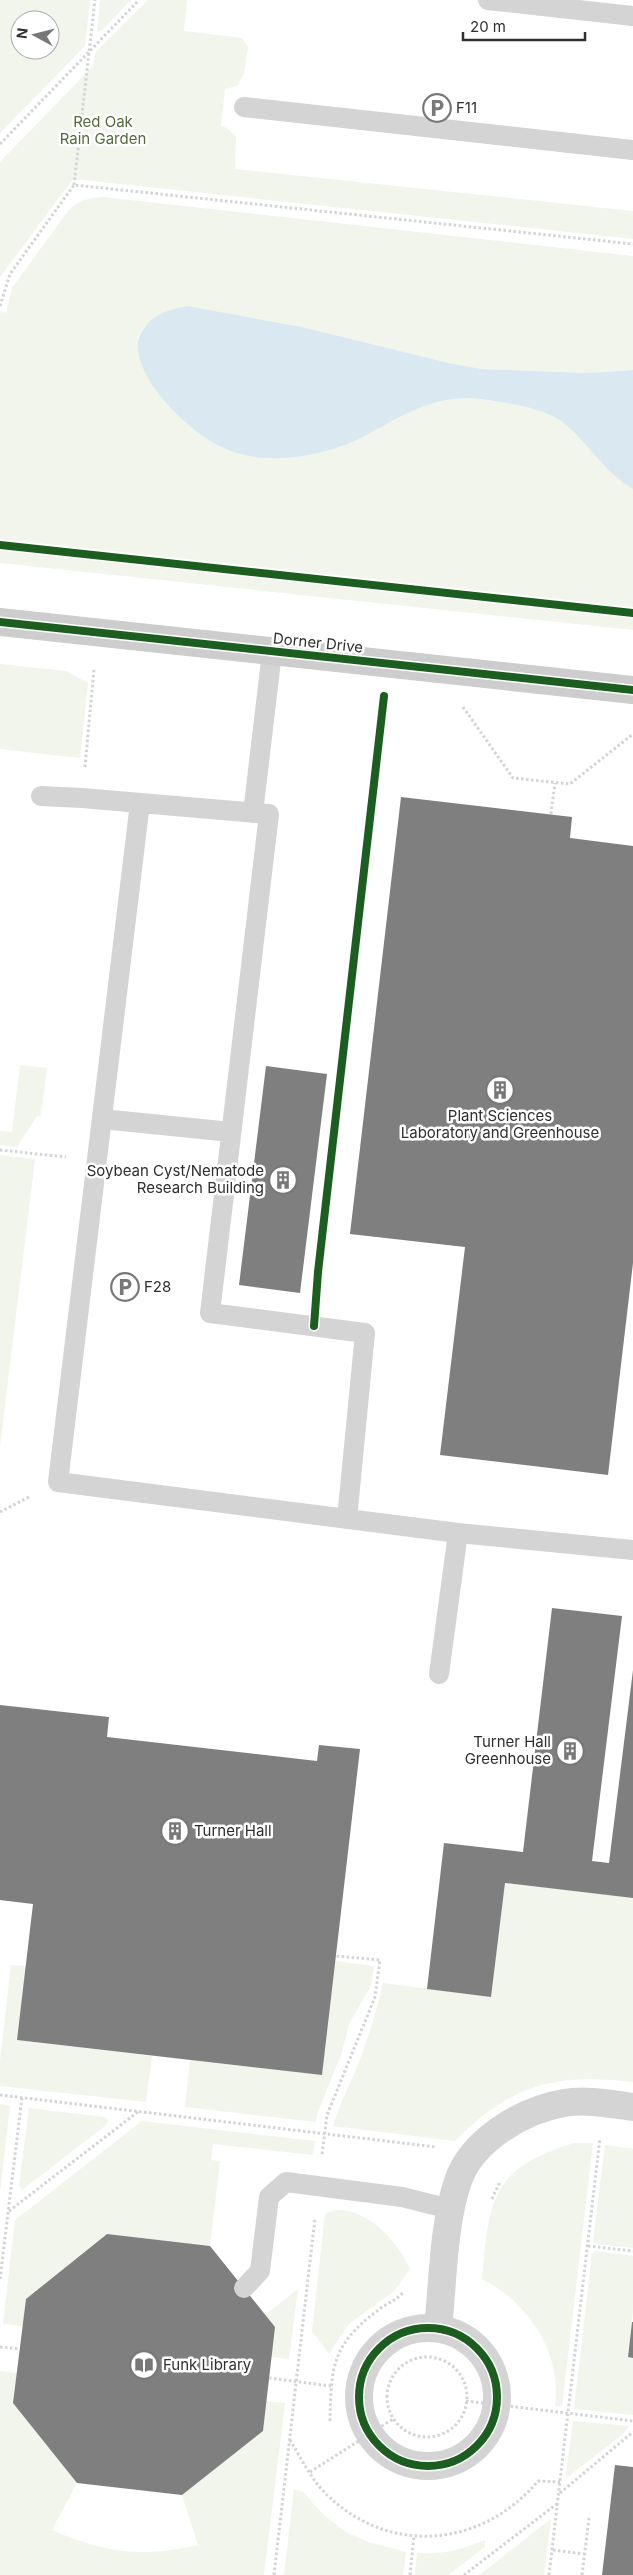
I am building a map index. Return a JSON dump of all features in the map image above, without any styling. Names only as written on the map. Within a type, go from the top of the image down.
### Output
[{"type":"street","name":"Dorner Drive","points":[[0,622],[633,690]]},
{"type":"street","points":[[438,2328],[450,2209],[458,2180],[475,2152],[498,2132],[518,2120],[565,2103],[633,2106]]},
{"type":"street","points":[[416,2328],[438,2328],[453,2332],[478,2350],[487,2361],[493,2375],[496,2405],[492,2423],[482,2440],[469,2453],[443,2464],[415,2465],[397,2459],[382,2449],[370,2434],[362,2421],[359,2390],[365,2368],[377,2350],[396,2336],[416,2328]]},
{"type":"lane","points":[[488,0],[633,16]]},
{"type":"lane","points":[[244,107],[633,150]]},
{"type":"lane","points":[[253,813],[272,652]]},
{"type":"lane","points":[[41,796],[269,814],[210,1313],[364,1332],[347,1519]]},
{"type":"lane","points":[[140,803],[58,1482],[458,1533],[633,1550]]},
{"type":"lane","points":[[102,1119],[232,1132]]},
{"type":"lane","points":[[439,1674],[458,1533]]},
{"type":"lane","points":[[244,2288],[260,2271],[270,2197],[286,2182],[402,2197],[450,2209]]},
{"type":"path","points":[[0,306],[2,293],[10,274],[74,185],[95,0]]},
{"type":"path","points":[[0,144],[139,0]]},
{"type":"path","points":[[74,185],[633,244]]},
{"type":"path","points":[[82,798],[94,666]]},
{"type":"path","points":[[462,706],[513,778],[570,784],[633,734]]},
{"type":"path","points":[[551,814],[555,783]]},
{"type":"path","points":[[0,1150],[97,1160]]},
{"type":"path","points":[[274,2575],[327,2115],[375,1997],[380,1960],[336,1956]]},
{"type":"path","points":[[0,2095],[325,2132],[444,2148]]},
{"type":"path","points":[[0,2280],[22,2098]]},
{"type":"path","points":[[9,2212],[139,2111]]},
{"type":"path","points":[[591,2136],[608,2138]]},
{"type":"path","points":[[550,2575],[600,2137]]},
{"type":"path","points":[[489,2207],[502,2177]]},
{"type":"path","points":[[588,2246],[633,2251]]},
{"type":"path","points":[[330,2421],[331,2386],[337,2354],[348,2336],[378,2309],[399,2298],[409,2283]]},
{"type":"path","points":[[0,2347],[20,2349]]},
{"type":"path","points":[[415,2358],[438,2358],[449,2363],[464,2381],[466,2401],[459,2421],[452,2428],[436,2436],[426,2437],[408,2432],[393,2419],[386,2400],[389,2382],[400,2367],[415,2358]]},
{"type":"path","points":[[269,2378],[331,2386]]},
{"type":"path","points":[[466,2401],[633,2421]]},
{"type":"path","points":[[310,2472],[393,2419]]},
{"type":"path","points":[[560,2493],[633,2432]]},
{"type":"path","points":[[290,2440],[325,2493],[350,2514],[389,2533],[437,2537],[486,2523],[525,2497],[538,2481],[560,2482]]},
{"type":"path","points":[[464,2575],[558,2503]]},
{"type":"path","points":[[582,2575],[589,2518]]},
{"type":"path","points":[[410,2575],[414,2536]]},
{"type":"path","points":[[552,2550],[584,2554]]},
{"type":"green space","points":[[0,0],[90,0],[85,46],[0,133]]},
{"type":"green space","points":[[100,0],[131,0],[102,30],[97,32]]},
{"type":"green space","name":"Red Oak Rain Garden","points":[[148,0],[187,0],[184,31],[242,38],[248,47],[244,73],[237,86],[225,89],[221,126],[227,128],[236,137],[235,169],[633,211],[633,239],[73,179],[0,277],[0,162],[93,66],[95,53]]},
{"type":"green space","points":[[103,197],[633,256],[633,370],[589,373],[482,369],[449,363],[302,327],[188,306],[145,326],[138,336],[138,345],[162,393],[178,414],[203,434],[218,443],[234,450],[266,457],[301,456],[327,450],[417,409],[453,399],[479,399],[512,404],[547,413],[557,418],[574,431],[614,475],[633,489],[633,607],[0,539],[0,311],[6,313],[12,288],[68,211],[84,200]]},
{"type":"green space","points":[[0,550],[633,618],[633,630],[0,563]]},
{"type":"green space","points":[[0,664],[66,671],[88,683],[80,758],[0,749]]},
{"type":"green space","points":[[20,1065],[47,1068],[41,1116],[37,1116],[17,1147],[0,1145],[0,1131],[12,1132]]},
{"type":"green space","points":[[0,1155],[35,1159],[0,1446]]},
{"type":"green space","points":[[505,1883],[633,1898],[633,2082],[580,2079],[536,2087],[515,2095],[495,2106],[455,2141],[333,2126],[363,2050],[383,1983],[491,1997]]},
{"type":"green space","points":[[335,1961],[374,1966],[371,1986],[350,2022],[341,2055],[317,2114],[316,2122],[185,2107],[190,2060],[321,2075]]},
{"type":"green space","points":[[11,1965],[26,1966],[18,2040],[152,2056],[146,2102],[0,2086],[0,2061]]},
{"type":"green space","points":[[0,2104],[10,2106],[0,2192]]},
{"type":"green space","points":[[29,2108],[104,2117],[109,2120],[105,2126],[22,2190],[19,2185]]},
{"type":"green space","points":[[142,2121],[315,2141],[313,2155],[213,2144],[211,2160],[220,2161],[210,2246],[106,2234],[26,2299],[23,2326],[3,2324],[15,2220]]},
{"type":"green space","points":[[574,2143],[593,2143],[562,2406],[555,2406],[556,2386],[553,2367],[539,2332],[528,2316],[514,2302],[499,2289],[482,2279],[488,2228],[492,2208],[499,2191],[510,2176],[526,2164],[547,2153]]},
{"type":"green space","points":[[605,2145],[633,2149],[633,2248],[596,2244],[593,2241]]},
{"type":"green space","points":[[335,2210],[347,2211],[370,2221],[390,2238],[410,2269],[394,2291],[349,2324],[329,2354],[312,2331],[325,2214]]},
{"type":"green space","points":[[595,2251],[633,2256],[633,2310],[628,2357],[633,2358],[633,2415],[574,2409],[592,2254]]},
{"type":"green space","points":[[298,2289],[289,2359],[271,2357],[265,2315]]},
{"type":"green space","points":[[0,2371],[17,2373],[14,2403],[77,2483],[52,2530],[89,2544],[124,2551],[159,2551],[198,2545],[182,2495],[263,2431],[266,2401],[285,2403],[264,2575],[0,2575]]},
{"type":"green space","points":[[573,2421],[629,2426],[623,2434],[569,2476],[566,2475]]},
{"type":"green space","points":[[294,2489],[303,2492],[325,2516],[346,2532],[368,2542],[406,2552],[403,2575],[284,2575]]},
{"type":"green space","points":[[551,2519],[544,2575],[479,2575]]},
{"type":"green space","points":[[485,2540],[485,2547],[448,2575],[415,2575],[417,2553],[452,2551]]},
{"type":"shaded area","points":[[188,306],[302,327],[449,363],[482,369],[589,373],[633,370],[633,489],[613,474],[574,432],[557,418],[524,407],[479,399],[463,398],[432,404],[404,415],[363,437],[334,449],[318,453],[285,458],[268,458],[225,449],[202,436],[171,409],[151,384],[141,362],[138,339],[150,321],[167,311]]},
{"type":"building","name":"Plant Sciences Laboratory and Greenhouse","points":[[401,797],[572,817],[570,838],[633,846],[633,1263],[608,1475],[440,1455],[465,1247],[350,1234]]},
{"type":"building","name":"Soybean Cyst/Nematode Research Building","points":[[266,1066],[327,1074],[300,1293],[239,1285]]},
{"type":"building","name":"Turner Hall Greenhouse","points":[[552,1608],[622,1616],[592,1861],[609,1863],[633,1670],[633,1898],[505,1883],[491,1997],[427,1989],[444,1843],[523,1852]]},
{"type":"building","name":"Turner Hall","points":[[0,1705],[109,1717],[107,1737],[317,1761],[319,1745],[360,1749],[322,2075],[17,2040],[33,1904],[0,1900]]},
{"type":"building","name":"Funk Library","points":[[107,2234],[210,2246],[275,2327],[263,2431],[182,2495],[77,2483],[13,2403],[26,2299]]},
{"type":"building","points":[[633,2322],[633,2358],[628,2357]]},
{"type":"building","points":[[615,2465],[633,2467],[633,2575],[602,2575]]},
{"type":"cycle path","points":[[0,545],[633,613]]},
{"type":"cycle path","points":[[0,622],[633,690]]},
{"type":"cycle path","points":[[314,1326],[318,1272],[384,696]]},
{"type":"cycle path","points":[[428,2328],[454,2333],[477,2348],[492,2371],[497,2397],[492,2423],[477,2446],[454,2461],[428,2466],[402,2461],[379,2446],[364,2423],[359,2397],[364,2371],[379,2348],[402,2333],[428,2328]]},
{"type":"place","name":"F11","points":[[437,108]]},
{"type":"place","name":"Plant Sciences Laboratory and Greenhouse","points":[[500,1090]]},
{"type":"place","name":"Soybean Cyst/Nematode Research Building","points":[[283,1180]]},
{"type":"place","name":"F28","points":[[125,1287]]},
{"type":"place","name":"Turner Hall Greenhouse","points":[[570,1751]]},
{"type":"place","name":"Turner Hall","points":[[175,1831]]},
{"type":"place","name":"Funk Library","points":[[144,2365]]}]
